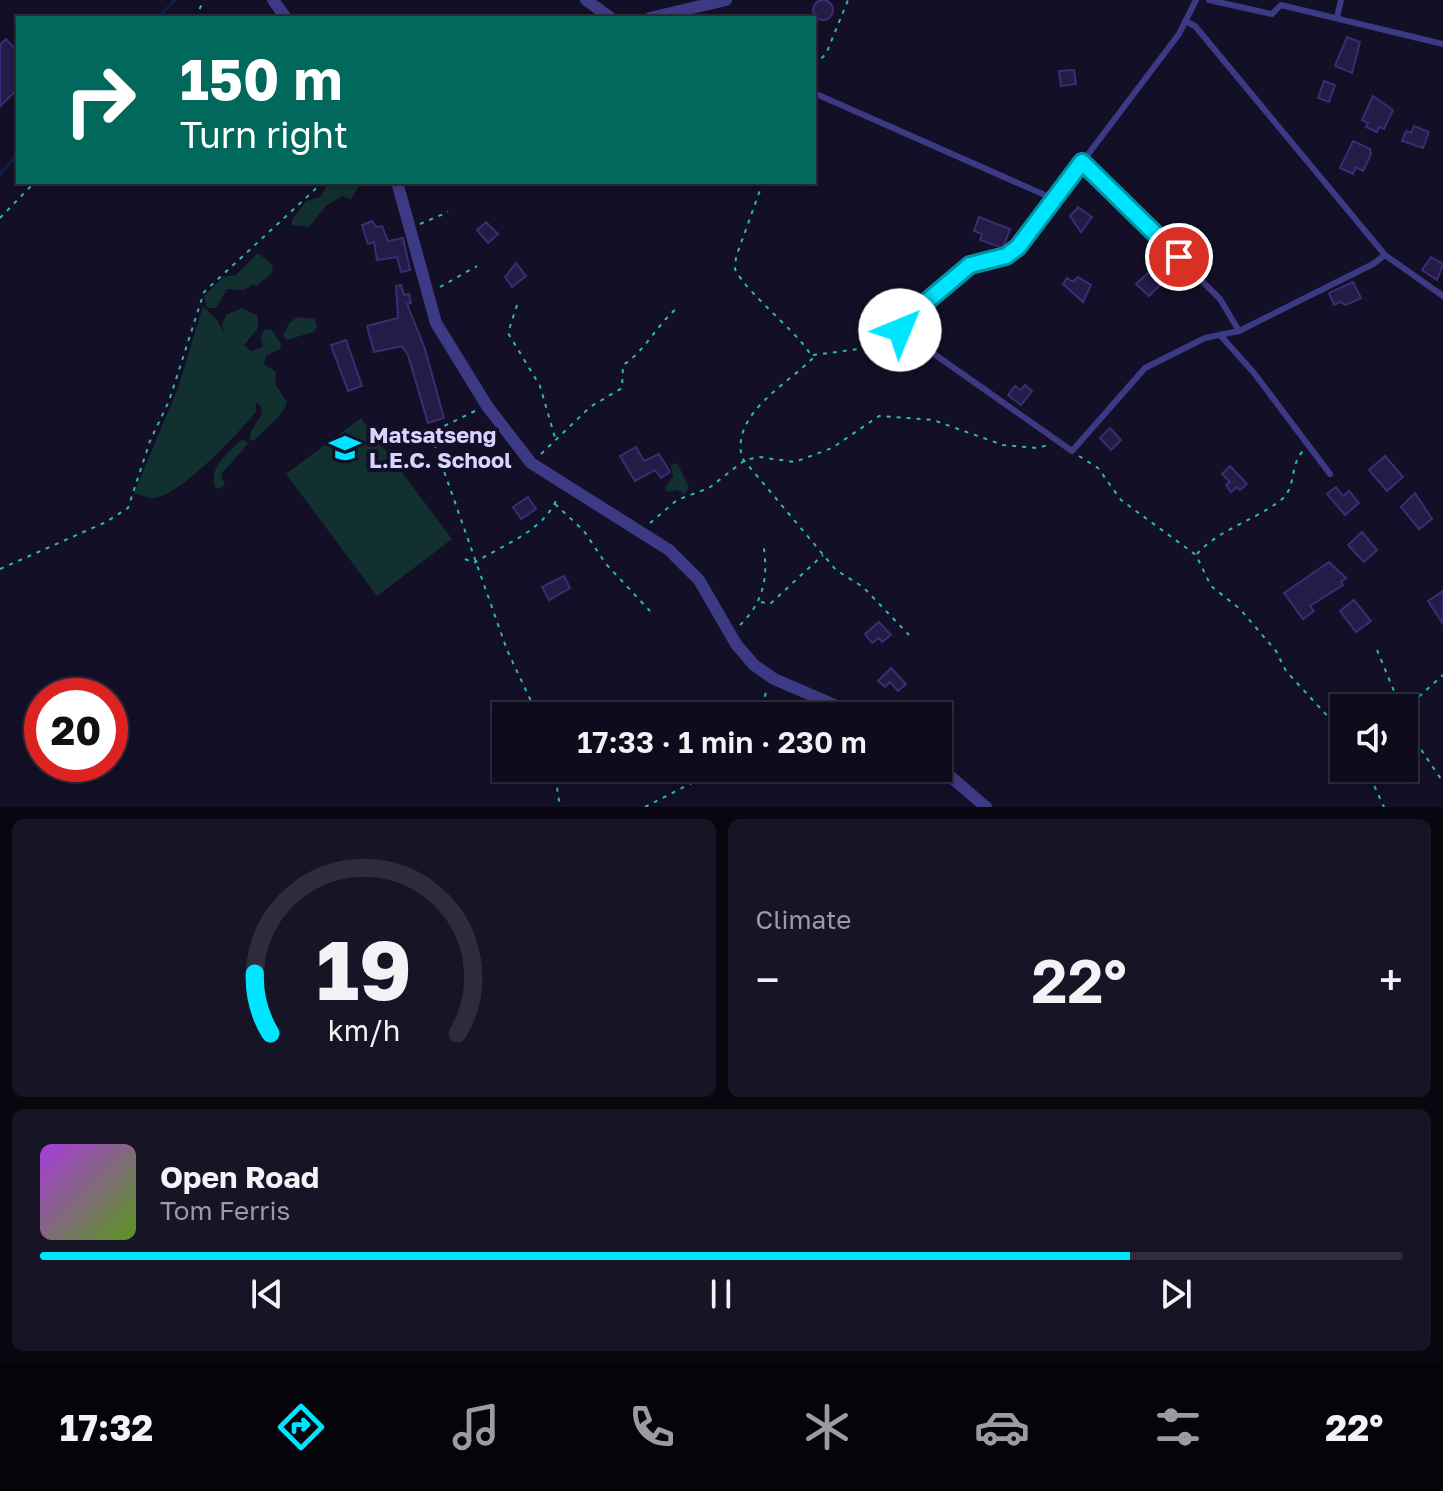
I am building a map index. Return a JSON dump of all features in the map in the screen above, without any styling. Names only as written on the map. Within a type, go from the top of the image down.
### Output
[{"type":"street","points":[[586,0],[608,16]]},
{"type":"street","points":[[658,16],[726,0]]},
{"type":"street","points":[[398,184],[436,323],[487,406],[531,463],[669,550],[699,580],[730,634],[754,665],[770,677],[828,702]]},
{"type":"street","points":[[952,778],[986,807]]},
{"type":"lane","points":[[1196,0],[1185,21],[1018,247],[1006,256],[970,265],[900,324],[900,330],[1072,451],[1145,368],[1220,335],[1239,331],[1373,264],[1385,255]]},
{"type":"lane","points":[[1209,0],[1272,14],[1281,5],[1443,44]]},
{"type":"lane","points":[[1337,17],[1341,0]]},
{"type":"lane","points":[[1185,21],[1195,26],[1385,255],[1443,296]]},
{"type":"lane","points":[[816,94],[1054,199]]},
{"type":"lane","points":[[1082,162],[1220,299],[1239,331]]},
{"type":"lane","points":[[1220,335],[1330,474]]},
{"type":"path","points":[[816,63],[826,54],[848,0]]},
{"type":"path","points":[[0,218],[33,184]]},
{"type":"path","points":[[0,569],[106,522],[128,508],[150,441],[169,401],[204,292],[321,184]]},
{"type":"path","points":[[762,184],[736,257],[735,269],[812,356]]},
{"type":"path","points":[[411,227],[448,212]]},
{"type":"path","points":[[427,287],[440,287],[477,266]]},
{"type":"path","points":[[517,305],[508,333],[540,386],[556,442]]},
{"type":"path","points":[[531,463],[590,407],[622,388],[623,365],[637,355],[654,328],[676,309]]},
{"type":"path","points":[[812,356],[859,349],[900,330]]},
{"type":"path","points":[[812,356],[798,374],[762,403],[742,432],[740,451],[836,570],[863,587],[889,610],[909,635]]},
{"type":"path","points":[[487,406],[432,432],[464,522],[474,563],[507,650],[531,702]]},
{"type":"path","points":[[640,532],[677,500],[696,495],[745,460],[759,457],[795,462],[832,448],[879,416],[933,420],[1003,445],[1037,448],[1055,440]]},
{"type":"path","points":[[1196,555],[1208,542],[1237,529],[1282,499],[1292,488],[1298,456],[1308,445]]},
{"type":"path","points":[[1072,451],[1098,468],[1121,500],[1196,555],[1211,586],[1240,609],[1276,651],[1286,671],[1330,719]]},
{"type":"path","points":[[474,563],[545,519],[555,504],[559,483]]},
{"type":"path","points":[[555,504],[584,531],[606,564],[650,611]]},
{"type":"path","points":[[730,634],[760,602],[764,581],[763,543]]},
{"type":"path","points":[[760,602],[770,604],[823,555]]},
{"type":"path","points":[[465,559],[474,563]]},
{"type":"path","points":[[1377,650],[1395,694]]},
{"type":"path","points":[[1418,697],[1443,675]]},
{"type":"path","points":[[763,702],[770,677]]},
{"type":"path","points":[[1418,743],[1443,782]]},
{"type":"path","points":[[556,782],[560,807]]},
{"type":"path","points":[[645,807],[694,782]]},
{"type":"path","points":[[1372,782],[1384,807]]},
{"type":"green space","points":[[328,184],[360,184],[351,200],[343,196],[327,205],[309,227],[292,225],[292,220],[306,201],[320,197]]},
{"type":"green space","points":[[258,253],[273,265],[271,274],[256,286],[253,284],[244,290],[227,289],[216,308],[207,308],[204,296],[223,277],[236,275]]},
{"type":"green space","points":[[203,306],[217,320],[226,336],[222,326],[226,315],[242,308],[258,316],[258,328],[244,345],[251,351],[263,347],[261,337],[264,330],[271,329],[281,344],[280,349],[266,356],[264,364],[276,372],[275,384],[287,402],[285,408],[254,441],[250,440],[250,434],[262,413],[260,405],[256,403],[256,412],[236,434],[178,487],[153,498],[134,493],[178,388]]},
{"type":"green space","points":[[298,317],[315,319],[317,326],[314,332],[286,340],[283,335],[290,322]]},
{"type":"green space","points":[[361,418],[452,539],[377,596],[286,474]]},
{"type":"green space","points":[[245,440],[248,444],[221,474],[225,486],[216,489],[216,469],[240,441]]},
{"type":"green space","points":[[677,463],[689,487],[685,494],[677,490],[667,492],[665,487],[673,477],[671,465]]},
{"type":"building","points":[[819,1],[827,1],[832,6],[832,14],[827,19],[819,19],[814,14],[814,6]]},
{"type":"building","points":[[1347,37],[1360,42],[1352,73],[1335,66]]},
{"type":"building","points":[[6,39],[16,50],[16,91],[0,106],[0,45]]},
{"type":"building","points":[[1074,70],[1076,84],[1061,86],[1059,71]]},
{"type":"building","points":[[1324,81],[1335,85],[1329,102],[1318,98]]},
{"type":"building","points":[[1373,96],[1393,110],[1384,129],[1379,127],[1377,132],[1366,127],[1368,123],[1362,120]]},
{"type":"building","points":[[1414,126],[1429,132],[1423,148],[1402,141],[1406,131],[1411,133]]},
{"type":"building","points":[[1353,141],[1370,149],[1371,154],[1363,171],[1356,167],[1353,174],[1340,168]]},
{"type":"building","points":[[1078,207],[1092,217],[1081,232],[1070,216]]},
{"type":"building","points":[[979,217],[1010,229],[1003,248],[980,240],[982,234],[974,231]]},
{"type":"building","points":[[372,221],[376,227],[382,226],[388,241],[403,238],[410,270],[401,272],[397,257],[377,260],[374,242],[368,244],[362,225]]},
{"type":"building","points":[[486,222],[498,234],[488,243],[477,230]]},
{"type":"building","points":[[1431,257],[1443,264],[1437,280],[1422,270]]},
{"type":"building","points":[[516,263],[526,276],[512,287],[505,277]]},
{"type":"building","points":[[1149,272],[1161,284],[1149,296],[1136,284]]},
{"type":"building","points":[[1078,277],[1091,285],[1083,302],[1063,284],[1067,278],[1073,282]]},
{"type":"building","points":[[1353,282],[1361,298],[1346,305],[1340,302],[1334,305],[1329,293]]},
{"type":"building","points":[[401,285],[404,295],[409,294],[411,303],[407,304],[425,349],[444,418],[428,423],[408,355],[402,346],[374,352],[367,326],[398,318],[396,286]]},
{"type":"building","points":[[346,340],[362,386],[348,391],[331,345]]},
{"type":"building","points":[[1025,385],[1032,391],[1021,405],[1008,395],[1015,386],[1021,390]]},
{"type":"building","points":[[1110,428],[1121,440],[1111,450],[1100,438]]},
{"type":"building","points":[[636,447],[644,461],[659,454],[670,472],[661,478],[655,470],[635,481],[620,456]]},
{"type":"building","points":[[1385,456],[1403,477],[1387,491],[1369,470]]},
{"type":"building","points":[[1230,466],[1247,484],[1231,492],[1226,485],[1230,482],[1222,474]]},
{"type":"building","points":[[1336,487],[1343,496],[1349,491],[1359,503],[1345,515],[1327,494]]},
{"type":"building","points":[[1415,493],[1432,519],[1419,529],[1401,507]]},
{"type":"building","points":[[528,497],[536,509],[521,519],[513,507]]},
{"type":"building","points":[[1362,532],[1377,550],[1364,562],[1348,545]]},
{"type":"building","points":[[1329,562],[1346,578],[1341,582],[1343,585],[1310,606],[1314,611],[1303,619],[1284,593]]},
{"type":"building","points":[[564,576],[570,588],[549,600],[542,587]]},
{"type":"building","points":[[1443,591],[1443,624],[1428,601]]},
{"type":"building","points":[[1354,600],[1371,621],[1356,632],[1340,611]]},
{"type":"building","points":[[879,622],[891,635],[882,642],[879,638],[872,643],[865,634]]},
{"type":"building","points":[[891,668],[906,684],[898,691],[890,682],[885,687],[878,681]]},
{"type":"waterway","points":[[160,16],[175,0]]},
{"type":"waterway","points":[[0,174],[16,156]]},
{"type":"place","name":"Matsatseng L.E.C. School","points":[[345,448]]},
{"type":"route","points":[[900,330],[900,324],[916,314],[951,278],[970,265],[1006,256],[1018,247],[1082,162],[1179,257]]}]
